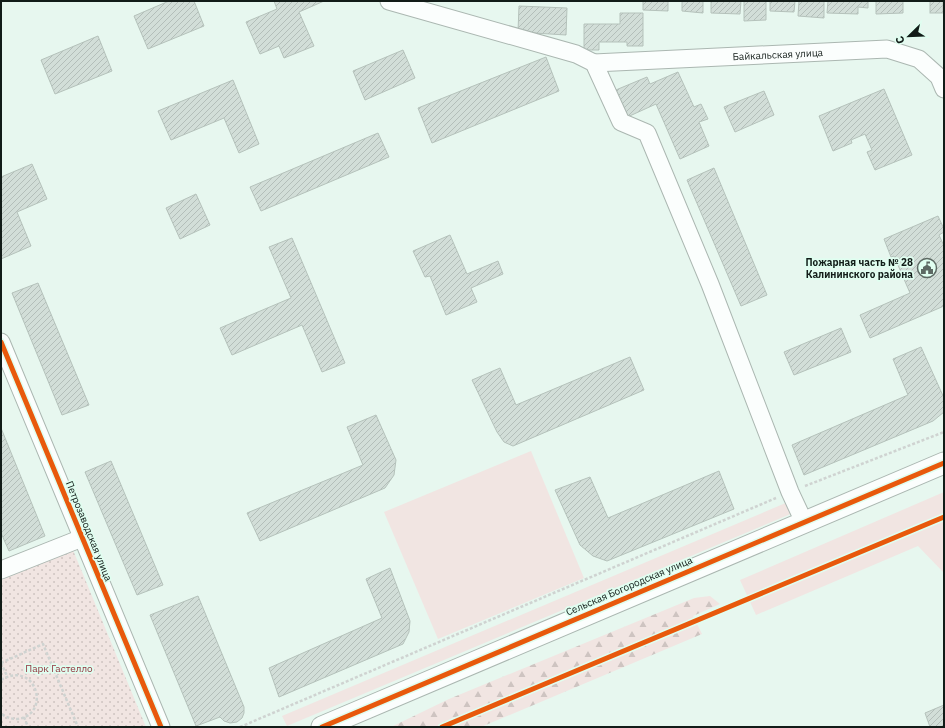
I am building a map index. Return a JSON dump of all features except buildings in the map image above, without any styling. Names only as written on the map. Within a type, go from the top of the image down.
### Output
[{"type":"main road","name":"Сельская Богородская улица","points":[[322,727],[944,463]]},
{"type":"street","points":[[389,1],[576,54],[594,63],[621,122],[647,133],[710,284],[790,492],[804,522]]},
{"type":"street","name":"Байкальская улица","points":[[594,63],[887,49],[919,59],[939,77],[944,89]]},
{"type":"street","name":"Петрозаводская улица","points":[[1,342],[161,727]]},
{"type":"street","points":[[1,570],[82,538]]},
{"type":"path","points":[[240,727],[790,492],[944,432]]},
{"type":"path","points":[[7,676],[1,663],[43,644],[78,727]]},
{"type":"path","points":[[1,680],[7,676],[20,675],[27,678],[36,688],[37,695],[37,702],[30,714],[17,719],[10,718],[1,713]]},
{"type":"path","points":[[24,717],[28,727]]},
{"type":"green space","points":[[531,451],[584,578],[438,639],[384,512]]},
{"type":"green space","points":[[944,492],[944,573],[918,546],[756,615],[740,580]]},
{"type":"green space","points":[[788,502],[793,513],[287,726],[282,716]]},
{"type":"green space","name":"Парк Гастелло","points":[[73,550],[146,727],[1,727],[1,580]]},
{"type":"green space","points":[[710,596],[720,604],[693,616],[702,634],[481,727],[391,727],[449,699],[694,598]]},
{"type":"cycle path","points":[[1,342],[161,727]]},
{"type":"cycle path","points":[[322,727],[944,463]]},
{"type":"cycle path","points":[[442,727],[944,517]]},
{"type":"place","name":"Пожарная часть № 28 Калининского района","points":[[927,268]]}]
